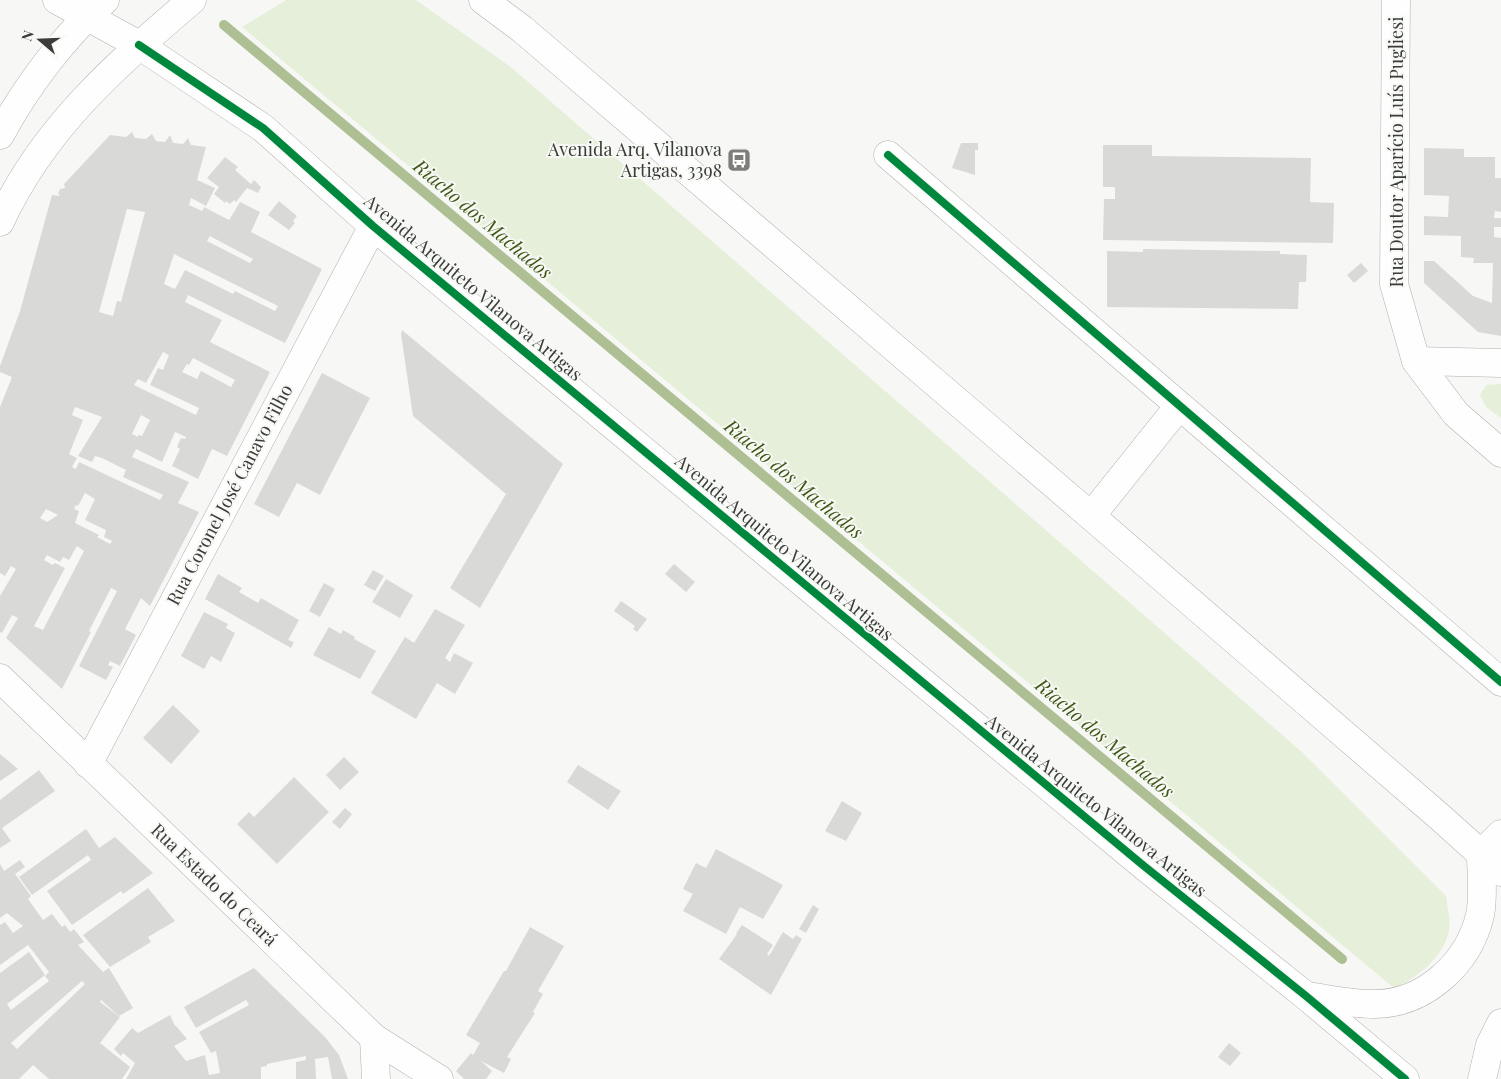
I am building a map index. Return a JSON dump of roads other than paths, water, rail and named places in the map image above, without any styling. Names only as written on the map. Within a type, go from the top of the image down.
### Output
[{"type":"main road","name":"Avenida Arquiteto Vilanova Artigas","points":[[57,0],[96,8],[139,45],[263,128],[373,226],[1144,866],[1306,996],[1405,1079]]},
{"type":"main road","points":[[0,222],[13,194],[39,153],[88,94],[139,45],[192,0]]},
{"type":"main road","points":[[482,0],[522,29],[1091,516],[1491,863]]},
{"type":"main road","points":[[508,0],[522,29]]},
{"type":"main road","name":"Rua Doutor Aparício Luís Pugliesi","points":[[1396,0],[1394,284],[1416,361]]},
{"type":"main road","points":[[0,135],[46,63],[96,8]]},
{"type":"main road","points":[[888,155],[1501,682]]},
{"type":"main road","name":"Rua Coronel José Canavo Filho","points":[[88,764],[373,226]]},
{"type":"main road","points":[[1416,361],[1501,363]]},
{"type":"main road","points":[[1416,361],[1456,414],[1501,453]]},
{"type":"main road","points":[[1091,516],[1179,406]]},
{"type":"main road","name":"Rua Estado do Ceará","points":[[0,678],[374,1038],[439,1079]]},
{"type":"main road","points":[[1306,996],[1374,1004],[1394,1002],[1436,983],[1450,971],[1469,947],[1480,915],[1491,863],[1501,834]]},
{"type":"main road","points":[[1482,1079],[1490,1045],[1501,1023]]},
{"type":"main road","points":[[374,1038],[376,1079]]},
{"type":"waterway","name":"Riacho dos Machados","points":[[224,25],[1342,959]]},
{"type":"place","name":"Avenida Arq. Vilanova Artigas, 3398","points":[[739,160]]}]
